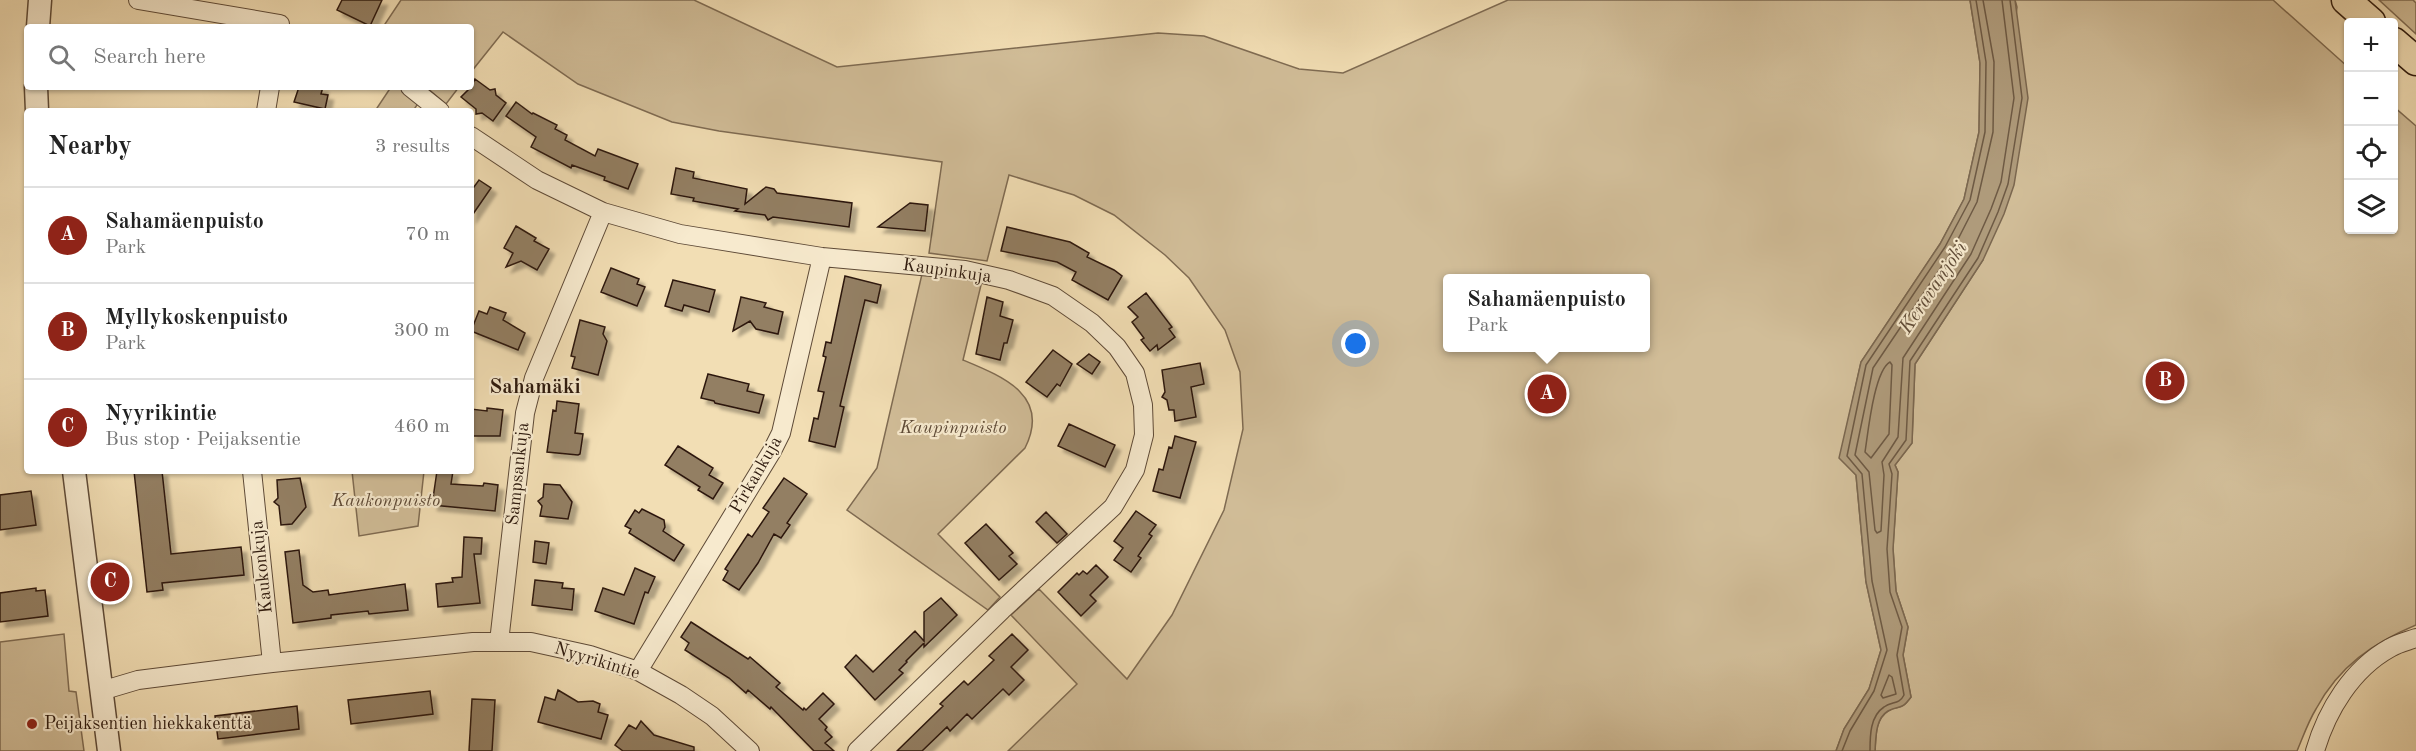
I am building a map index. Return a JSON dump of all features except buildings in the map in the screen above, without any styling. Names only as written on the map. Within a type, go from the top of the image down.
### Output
[{"type":"main road","points":[[2346,0],[2366,18]]},
{"type":"main road","points":[[2398,45],[2416,61]]},
{"type":"street","points":[[38,24],[40,0]]},
{"type":"street","points":[[138,0],[275,24]]},
{"type":"street","points":[[36,90],[37,108]]},
{"type":"street","points":[[266,108],[270,90]]},
{"type":"street","points":[[414,90],[437,108]]},
{"type":"street","name":"Kaupinkuja","points":[[474,138],[537,180],[603,212],[680,234],[822,257],[965,270],[1009,280],[1053,296],[1092,323],[1117,347],[1135,373],[1143,405],[1144,435],[1135,470],[1113,507],[1002,610],[857,751]]},
{"type":"street","name":"Sampsankuja","points":[[499,642],[525,413],[534,378],[603,212]]},
{"type":"street","name":"Pirkankuja","points":[[638,671],[781,433],[822,257]]},
{"type":"street","points":[[74,474],[109,751]]},
{"type":"street","name":"Kaukonkuja","points":[[252,474],[272,663]]},
{"type":"street","points":[[2315,751],[2331,710],[2346,687],[2367,664],[2391,647],[2416,638]]},
{"type":"street","name":"Nyyrikintie","points":[[101,691],[138,680],[272,663],[473,642],[531,642],[590,655],[638,671],[681,695],[712,716],[750,751]]},
{"type":"green space","points":[[401,0],[694,0],[837,67],[1158,33],[1204,36],[1299,69],[1343,73],[1508,0],[1970,0],[1980,63],[1979,132],[1964,199],[1940,244],[1861,362],[1840,458],[1856,475],[1866,582],[1881,650],[1869,689],[1844,729],[1836,751],[1008,751],[1077,684],[1011,615],[1039,589],[1127,679],[1172,615],[1224,510],[1243,429],[1240,372],[1225,330],[1189,278],[1165,255],[1114,215],[1074,195],[1009,175],[987,261],[929,253],[942,162],[719,131],[672,122],[578,84],[503,32],[474,68],[474,24],[385,24]]},
{"type":"green space","points":[[2015,0],[2273,0],[2344,63],[2344,234],[2398,234],[2398,110],[2416,126],[2416,625],[2385,640],[2346,668],[2316,709],[2297,751],[1875,751],[1877,729],[1884,714],[1904,705],[1911,697],[1903,655],[1908,627],[1896,591],[1893,548],[1898,472],[1895,465],[1912,443],[1915,364],[1983,260],[2017,7]]},
{"type":"green space","points":[[2379,0],[2413,0],[2416,3],[2416,34]]},
{"type":"green space","points":[[389,90],[405,90],[419,102],[415,108],[377,108]]},
{"type":"green space","points":[[430,90],[457,90],[446,104]]},
{"type":"green space","name":"Kaupinpuisto","points":[[922,274],[982,281],[963,360],[994,374],[1019,391],[1028,402],[1032,415],[1031,430],[1025,448],[938,534],[1000,597],[988,610],[847,510],[877,468]]},
{"type":"green space","name":"Kaukonpuisto","points":[[352,474],[424,474],[418,526],[359,536]]},
{"type":"green space","points":[[64,634],[69,691],[76,692],[84,751],[0,751],[0,642]]},
{"type":"water","name":"Keravanjoki","points":[[1970,0],[2015,0],[2028,98],[2014,185],[2004,214],[1983,260],[1915,364],[1912,443],[1895,465],[1898,472],[1893,549],[1896,591],[1908,627],[1903,655],[1911,697],[1904,705],[1884,714],[1877,729],[1875,751],[1836,751],[1844,729],[1869,689],[1881,650],[1866,582],[1856,475],[1839,458],[1861,362],[1940,244],[1964,199],[1979,132],[1980,63]]},
{"type":"place","name":"Myllykoskenpuisto","points":[[2165,381]]},
{"type":"place","name":"Sahamäenpuisto","points":[[1547,394]]},
{"type":"place","name":"Nyyrikintie","points":[[110,582]]},
{"type":"place","name":"Peijaksentien hiekkakenttä","points":[[32,724]]},
{"type":"district","name":"Sahamäki","points":[[535,387]]}]
